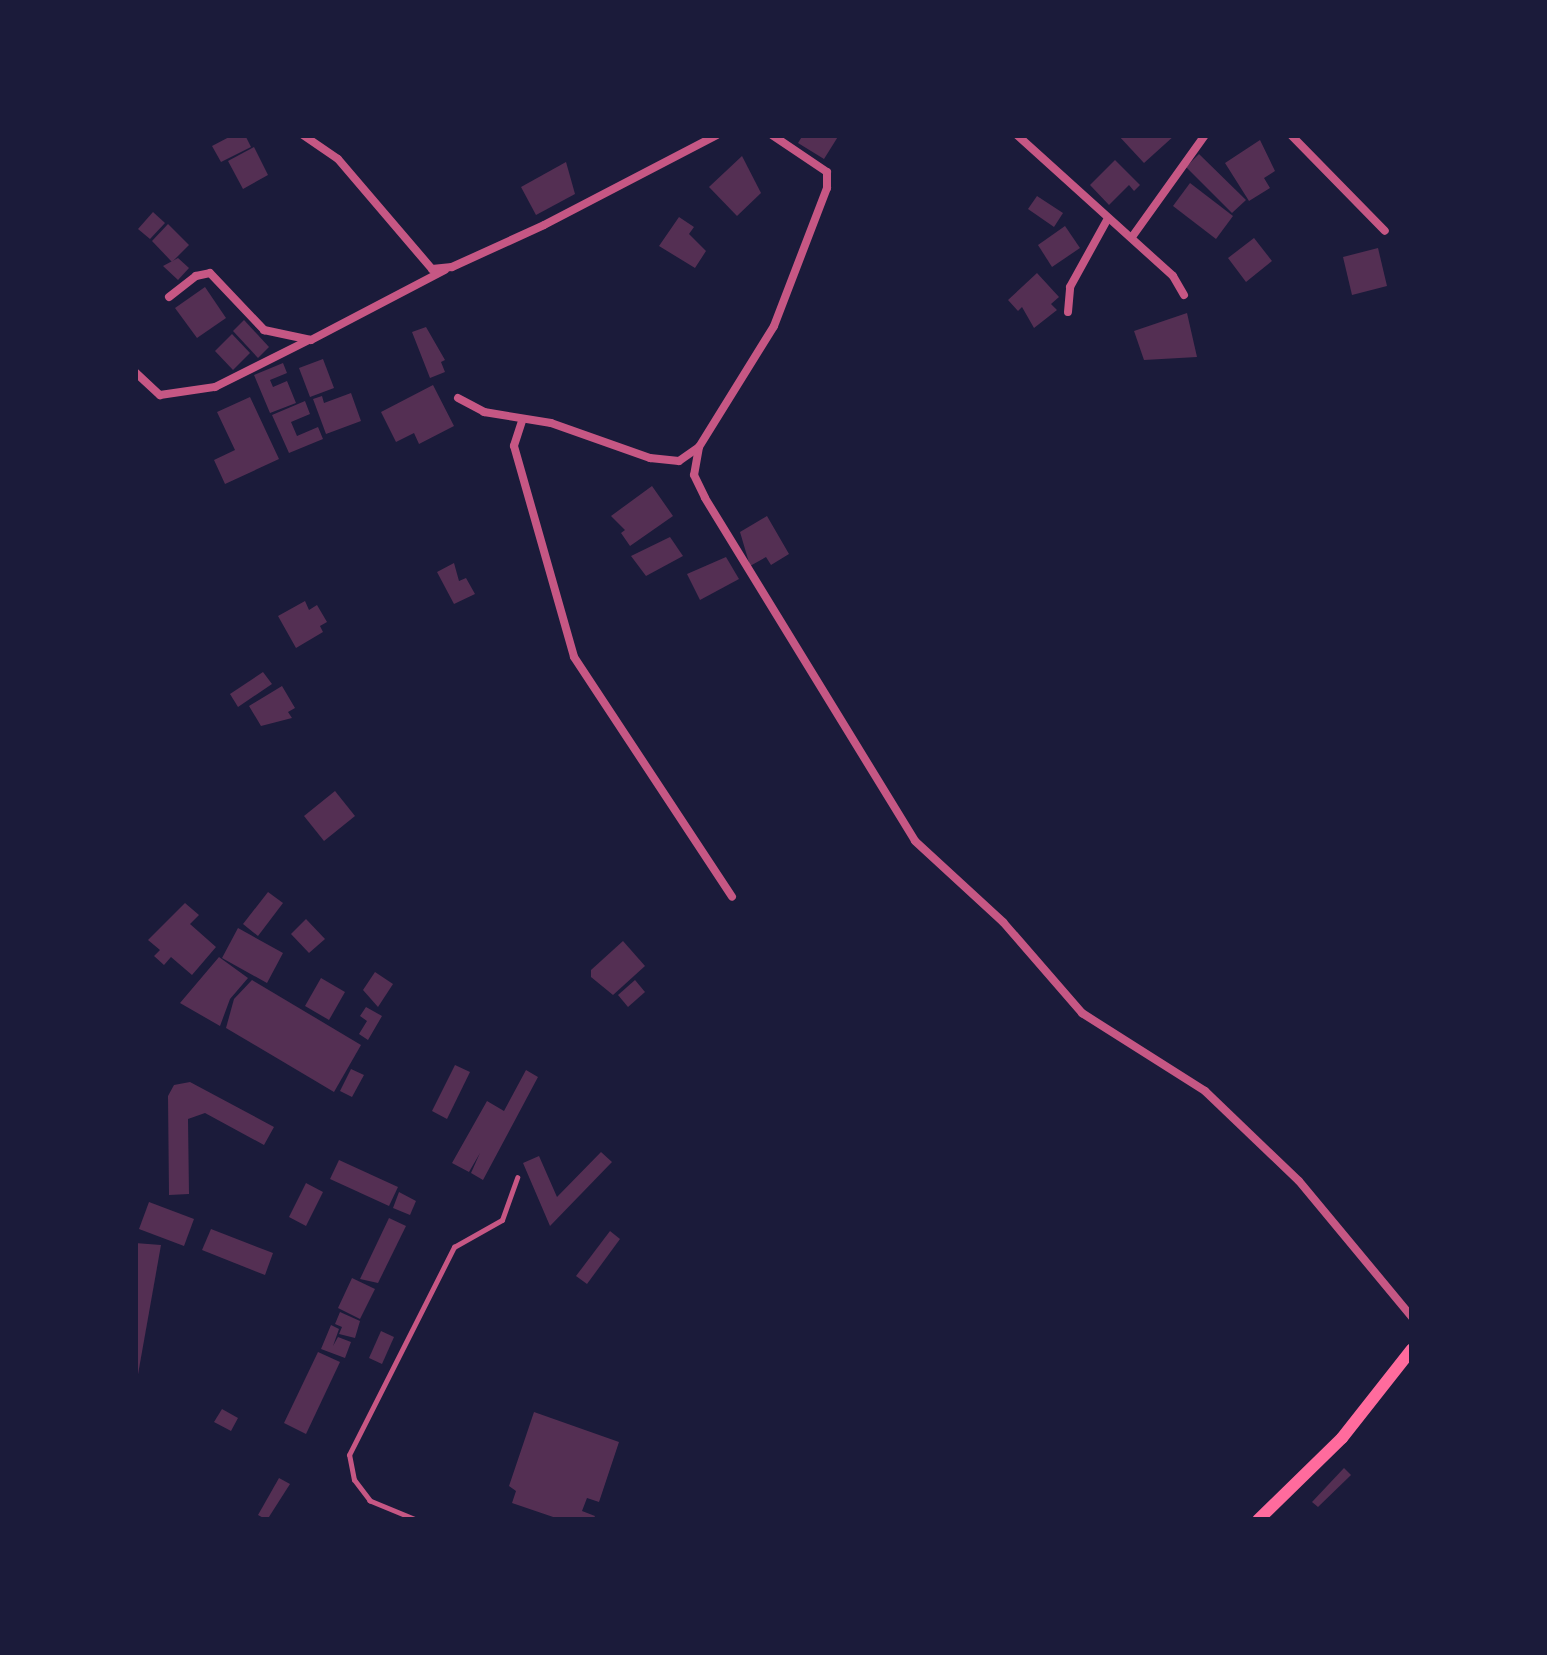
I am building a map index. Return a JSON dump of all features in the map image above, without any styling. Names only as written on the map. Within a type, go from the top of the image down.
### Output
[{"type":"main road","points":[[1258,1520],[1357,1421],[1412,1349]]},
{"type":"street","points":[[303,135],[338,159],[419,258],[432,269],[452,267]]},
{"type":"street","points":[[135,372],[160,395],[215,387],[717,135]]},
{"type":"street","points":[[772,135],[827,172],[827,188],[774,326],[699,447],[694,475],[705,498],[915,841],[1003,922],[1082,1013],[1204,1091],[1299,1181],[1412,1317]]},
{"type":"street","points":[[1017,135],[1107,220],[1132,237],[1172,276],[1184,295]]},
{"type":"street","points":[[1132,237],[1205,135]]},
{"type":"street","points":[[1291,135],[1385,231]]},
{"type":"street","points":[[1068,312],[1070,287],[1107,220]]},
{"type":"street","points":[[170,296],[196,276],[211,272],[264,330],[310,340]]},
{"type":"street","points":[[458,398],[484,412],[551,423],[650,458],[679,461],[699,447]]},
{"type":"street","points":[[522,421],[514,446],[574,657],[732,897]]},
{"type":"lane","points":[[416,1520],[370,1501],[354,1480],[349,1455],[454,1247],[502,1220],[517,1178]]},
{"type":"building","points":[[233,135],[245,135],[251,147],[221,162],[212,146]]},
{"type":"building","points":[[803,135],[839,135],[824,159],[798,143]]},
{"type":"building","points":[[1118,135],[1175,135],[1144,163]]},
{"type":"building","points":[[1260,140],[1275,171],[1264,178],[1270,188],[1249,201],[1225,163]]},
{"type":"building","points":[[254,147],[268,175],[243,189],[228,161]]},
{"type":"building","points":[[1199,154],[1246,200],[1232,213],[1186,167]]},
{"type":"building","points":[[742,156],[761,193],[737,216],[709,187]]},
{"type":"building","points":[[1115,160],[1140,185],[1134,191],[1129,185],[1109,205],[1090,185]]},
{"type":"building","points":[[566,162],[575,194],[536,215],[521,187]]},
{"type":"building","points":[[1190,183],[1233,216],[1216,239],[1173,206]]},
{"type":"building","points":[[1037,196],[1063,213],[1054,227],[1028,209]]},
{"type":"building","points":[[153,212],[165,223],[150,239],[138,229]]},
{"type":"building","points":[[679,217],[694,227],[689,234],[706,251],[695,268],[659,246]]},
{"type":"building","points":[[168,224],[189,245],[172,262],[152,241]]},
{"type":"building","points":[[1065,226],[1080,248],[1052,267],[1038,245]]},
{"type":"building","points":[[1254,238],[1272,261],[1246,282],[1228,258]]},
{"type":"building","points":[[1378,248],[1387,286],[1352,295],[1343,257]]},
{"type":"building","points":[[178,258],[189,268],[178,280],[163,266]]},
{"type":"building","points":[[1037,273],[1059,297],[1051,304],[1057,310],[1034,328],[1022,307],[1018,311],[1008,300]]},
{"type":"building","points":[[205,287],[226,318],[197,338],[175,308]]},
{"type":"building","points":[[1187,313],[1197,357],[1144,360],[1134,331]]},
{"type":"building","points":[[244,320],[269,347],[258,358],[233,331]]},
{"type":"building","points":[[426,327],[445,360],[441,362],[445,372],[430,378],[412,332]]},
{"type":"building","points":[[232,334],[250,353],[233,370],[215,351]]},
{"type":"building","points":[[323,359],[334,388],[310,397],[299,368]]},
{"type":"building","points":[[283,363],[287,373],[270,380],[273,387],[287,381],[296,403],[270,413],[254,375]]},
{"type":"building","points":[[433,385],[454,426],[419,444],[414,433],[396,442],[381,412]]},
{"type":"building","points":[[351,393],[361,421],[326,434],[313,399],[322,396],[324,403]]},
{"type":"building","points":[[250,397],[279,459],[225,484],[214,460],[235,450],[217,412]]},
{"type":"building","points":[[305,401],[310,414],[291,422],[297,436],[318,427],[323,439],[289,453],[272,415]]},
{"type":"building","points":[[652,486],[673,516],[630,546],[621,533],[625,530],[611,516]]},
{"type":"building","points":[[767,516],[789,554],[771,565],[766,557],[750,566],[740,532]]},
{"type":"building","points":[[670,537],[683,556],[646,576],[631,556]]},
{"type":"building","points":[[726,557],[739,579],[700,600],[687,574]]},
{"type":"building","points":[[454,563],[459,581],[466,578],[475,594],[454,604],[437,572]]},
{"type":"building","points":[[305,601],[309,610],[317,605],[327,622],[320,626],[323,632],[296,648],[278,616]]},
{"type":"building","points":[[263,672],[272,684],[238,707],[230,694]]},
{"type":"building","points":[[282,686],[295,708],[288,712],[292,718],[261,726],[249,706]]},
{"type":"building","points":[[335,791],[355,816],[324,841],[304,816]]},
{"type":"building","points":[[268,892],[283,903],[258,936],[243,924]]},
{"type":"building","points":[[185,903],[199,915],[190,924],[216,947],[192,975],[171,957],[164,965],[154,956],[160,950],[148,940]]},
{"type":"building","points":[[306,919],[325,939],[309,953],[291,934]]},
{"type":"building","points":[[238,928],[283,953],[267,983],[222,958]]},
{"type":"building","points":[[623,941],[645,966],[613,995],[591,977],[591,970]]},
{"type":"building","points":[[219,957],[248,978],[230,999],[220,1026],[180,1003]]},
{"type":"building","points":[[375,972],[393,984],[378,1007],[363,990]]},
{"type":"building","points":[[321,978],[345,992],[329,1020],[305,1006]]},
{"type":"building","points":[[252,980],[361,1045],[334,1092],[226,1028],[234,999]]},
{"type":"building","points":[[635,980],[645,992],[628,1007],[618,995]]},
{"type":"building","points":[[366,1007],[382,1016],[368,1040],[359,1034],[367,1021],[360,1016]]},
{"type":"building","points":[[455,1065],[470,1072],[447,1119],[432,1111]]},
{"type":"building","points":[[351,1069],[364,1075],[352,1097],[340,1091]]},
{"type":"building","points":[[526,1070],[538,1077],[483,1180],[471,1173],[480,1153],[469,1172],[452,1163],[487,1101],[504,1111]]},
{"type":"building","points":[[190,1082],[274,1127],[264,1145],[205,1113],[188,1119],[189,1194],[169,1195],[168,1096],[174,1085]]},
{"type":"building","points":[[601,1152],[612,1162],[550,1226],[523,1163],[539,1156],[557,1197]]},
{"type":"building","points":[[339,1160],[398,1187],[389,1206],[330,1179]]},
{"type":"building","points":[[306,1183],[323,1192],[306,1226],[289,1217]]},
{"type":"building","points":[[399,1192],[416,1201],[410,1215],[393,1208]]},
{"type":"building","points":[[149,1202],[194,1219],[184,1246],[139,1229]]},
{"type":"building","points":[[389,1218],[406,1226],[378,1283],[360,1279]]},
{"type":"building","points":[[211,1229],[273,1253],[265,1275],[202,1250]]},
{"type":"building","points":[[610,1231],[620,1239],[587,1284],[576,1276]]},
{"type":"building","points":[[135,1243],[161,1245],[137,1380],[135,1380]]},
{"type":"building","points":[[352,1278],[375,1289],[360,1319],[338,1308]]},
{"type":"building","points":[[340,1312],[360,1321],[355,1338],[339,1334],[342,1327],[335,1324]]},
{"type":"building","points":[[331,1325],[339,1329],[333,1346],[338,1337],[351,1342],[345,1358],[321,1349]]},
{"type":"building","points":[[381,1331],[394,1337],[382,1364],[369,1358]]},
{"type":"building","points":[[318,1352],[340,1362],[306,1434],[284,1423]]},
{"type":"building","points":[[222,1409],[238,1418],[231,1431],[214,1422]]},
{"type":"building","points":[[534,1412],[619,1442],[599,1502],[587,1498],[582,1511],[595,1516],[593,1520],[562,1520],[512,1503],[516,1491],[509,1486]]},
{"type":"building","points":[[1344,1468],[1351,1475],[1318,1507],[1312,1502]]},
{"type":"building","points":[[279,1478],[290,1484],[267,1520],[258,1515]]}]
